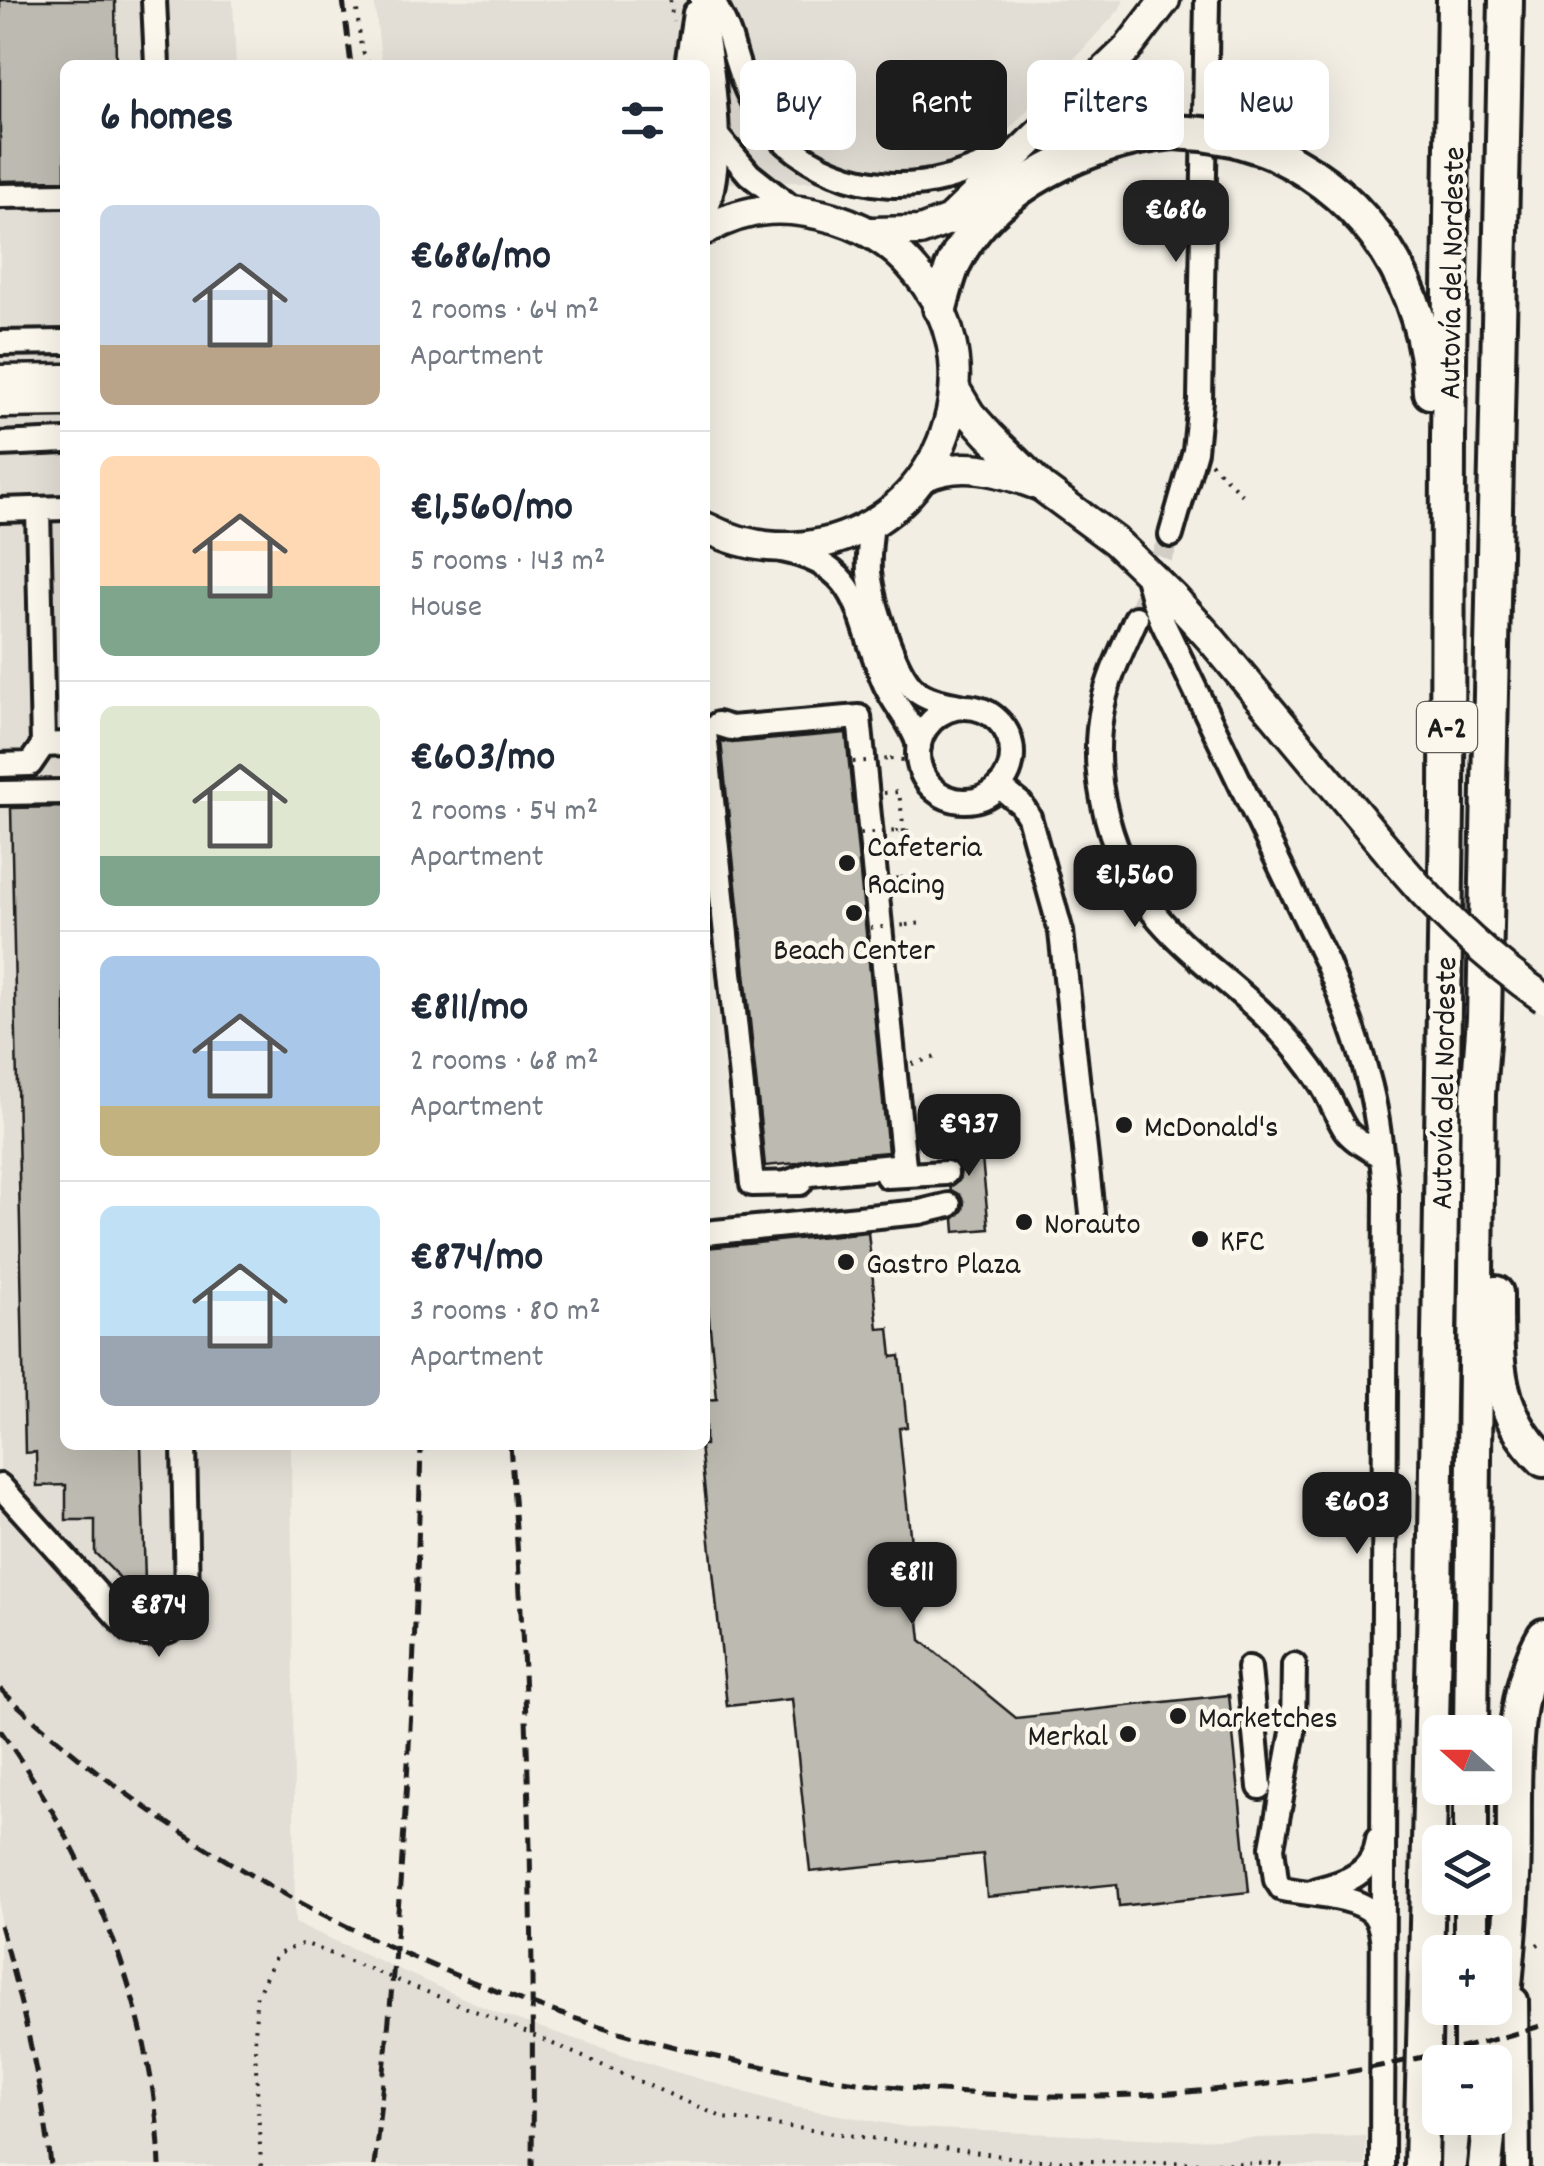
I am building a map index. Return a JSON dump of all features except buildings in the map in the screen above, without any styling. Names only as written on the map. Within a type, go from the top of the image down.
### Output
[{"type":"highway","name":"Autovía del Nordeste","points":[[1421,2166],[1437,1455],[1454,0]]},
{"type":"highway","name":"Autovía del Nordeste","points":[[1471,1715],[1478,1094],[1484,1018],[1506,0]]},
{"type":"highway","points":[[940,308],[954,264],[969,239],[988,216],[1028,183],[1075,156],[1102,146],[1174,132],[1232,139],[1274,152],[1317,177],[1377,234],[1404,280],[1421,323],[1429,365],[1433,460],[1422,1270],[1437,1455]]},
{"type":"highway","points":[[1484,1018],[1496,1094],[1498,1374],[1508,1413],[1544,1460]]},
{"type":"highway","points":[[1499,2045],[1514,1878],[1517,1736],[1530,1666],[1544,1636]]},
{"type":"highway","points":[[1471,2135],[1471,2166]]},
{"type":"highway","points":[[1485,2166],[1488,2135]]},
{"type":"main road","points":[[870,232],[920,231],[949,220],[1128,48],[1165,0]]},
{"type":"main road","points":[[710,227],[752,212],[793,209],[870,232],[892,246],[914,268],[940,308],[952,348],[955,390],[939,450],[923,477],[900,503],[872,524],[848,536],[796,548],[744,543],[710,529]]},
{"type":"main road","points":[[0,380],[60,379]]},
{"type":"main road","points":[[955,390],[970,414],[1042,487],[1145,568],[1210,638],[1461,932],[1544,998]]},
{"type":"main road","points":[[0,403],[60,402]]},
{"type":"main road","points":[[923,477],[946,468],[974,468],[1042,487]]},
{"type":"street","points":[[154,0],[156,60]]},
{"type":"street","points":[[689,60],[699,0]]},
{"type":"street","points":[[699,0],[707,60]]},
{"type":"street","points":[[712,0],[731,41],[742,79],[760,113],[793,150],[828,170],[870,184],[908,185],[946,179],[1020,152]]},
{"type":"street","points":[[1171,535],[1195,451],[1200,401],[1208,0]]},
{"type":"street","points":[[710,79],[718,137],[710,194]]},
{"type":"street","points":[[718,137],[749,174],[793,209]]},
{"type":"street","points":[[0,196],[60,195]]},
{"type":"street","points":[[0,343],[60,342]]},
{"type":"street","points":[[0,444],[60,441]]},
{"type":"street","points":[[0,510],[60,508]]},
{"type":"street","points":[[0,764],[30,764],[54,744],[38,509]]},
{"type":"street","points":[[768,547],[822,563],[848,586],[882,675],[915,733],[918,762],[932,788],[959,800],[987,795],[999,786],[1011,765],[1010,738],[992,715],[978,708],[934,700],[905,679],[872,589],[868,556],[872,524]]},
{"type":"street","points":[[1145,568],[1163,623],[1327,963],[1350,1019],[1368,1078],[1382,1157],[1386,1192],[1382,2166]]},
{"type":"street","points":[[1136,618],[1103,702],[1098,767],[1114,840],[1136,890],[1160,920],[1275,1026],[1320,1082],[1347,1132],[1382,1157]]},
{"type":"street","points":[[710,727],[731,720],[895,703]]},
{"type":"street","points":[[918,746],[934,718],[964,706]]},
{"type":"street","points":[[710,727],[859,717],[904,1165],[810,1174],[789,1182]]},
{"type":"street","points":[[710,738],[752,1184],[807,1184],[946,1173]]},
{"type":"street","points":[[999,786],[1021,804],[1029,817],[1061,932],[1092,1214]]},
{"type":"street","points":[[0,793],[60,792]]},
{"type":"street","points":[[0,802],[60,802]]},
{"type":"street","points":[[710,1233],[949,1206]]},
{"type":"street","points":[[0,1471],[131,1618],[144,1624],[158,1624],[176,1609],[178,1596],[176,1450]]},
{"type":"street","points":[[0,1486],[130,1630],[144,1635],[161,1634],[175,1627],[185,1615],[184,1450]]},
{"type":"street","points":[[1294,1664],[1293,1732],[1272,1847],[1276,1880],[1282,1889],[1366,1907],[1380,1924],[1384,1945]]},
{"type":"street","points":[[1249,1668],[1260,1787]]},
{"type":"street","points":[[1304,1893],[1343,1884],[1360,1874],[1377,1849],[1382,1816]]},
{"type":"street","points":[[1514,1878],[1518,2166]]},
{"type":"path","points":[[356,0],[361,48],[367,60]]},
{"type":"path","points":[[1195,451],[1242,495]]},
{"type":"path","points":[[853,762],[890,759]]},
{"type":"path","points":[[892,792],[898,792],[904,832]]},
{"type":"path","points":[[860,834],[915,831]]},
{"type":"path","points":[[865,882],[919,876]]},
{"type":"path","points":[[870,928],[924,924]]},
{"type":"path","points":[[919,1062],[936,1058]]},
{"type":"path","points":[[1537,1945],[1544,1940]]},
{"type":"path","points":[[261,2166],[256,1998],[276,1956],[304,1943],[500,2021],[724,2118],[1030,2160],[1284,2166]]},
{"type":"shaded area","points":[[0,0],[233,0],[236,60],[60,60],[60,1450],[291,1450],[295,1923],[497,2013],[795,2107],[912,2128],[1188,2140],[1366,2135],[1365,2166],[0,2166]]},
{"type":"shaded area","points":[[374,0],[1124,0],[1073,60],[1027,60],[1027,110],[1007,132],[1007,60],[876,60],[876,150],[977,150],[925,181],[710,183],[710,60],[381,60]]},
{"type":"tunnel","points":[[1136,618],[1171,535]]},
{"type":"railway","points":[[343,0],[350,60]]},
{"type":"railway","points":[[374,2166],[405,1806],[421,1450]]},
{"type":"railway","points":[[510,1450],[529,1805],[532,2166]]},
{"type":"railway","points":[[0,1689],[134,1799],[231,1863],[333,1920],[525,2002],[667,2045],[811,2075],[958,2092],[1104,2096],[1252,2086],[1398,2062],[1544,2025]]},
{"type":"railway","points":[[0,1730],[63,1829],[112,1936],[145,2049],[160,2166]]},
{"type":"railway","points":[[0,1925],[30,2044],[51,2166]]},
{"type":"place","name":"Cafeteria Racing","points":[[847,863]]},
{"type":"place","name":"Beach Center","points":[[854,913]]},
{"type":"place","name":"McDonald's","points":[[1124,1125]]},
{"type":"place","name":"Norauto","points":[[1024,1222]]},
{"type":"place","name":"KFC","points":[[1200,1239]]},
{"type":"place","name":"Gastro Plaza","points":[[846,1262]]},
{"type":"place","name":"Marketches","points":[[1178,1716]]},
{"type":"place","name":"Merkal","points":[[1128,1734]]}]
